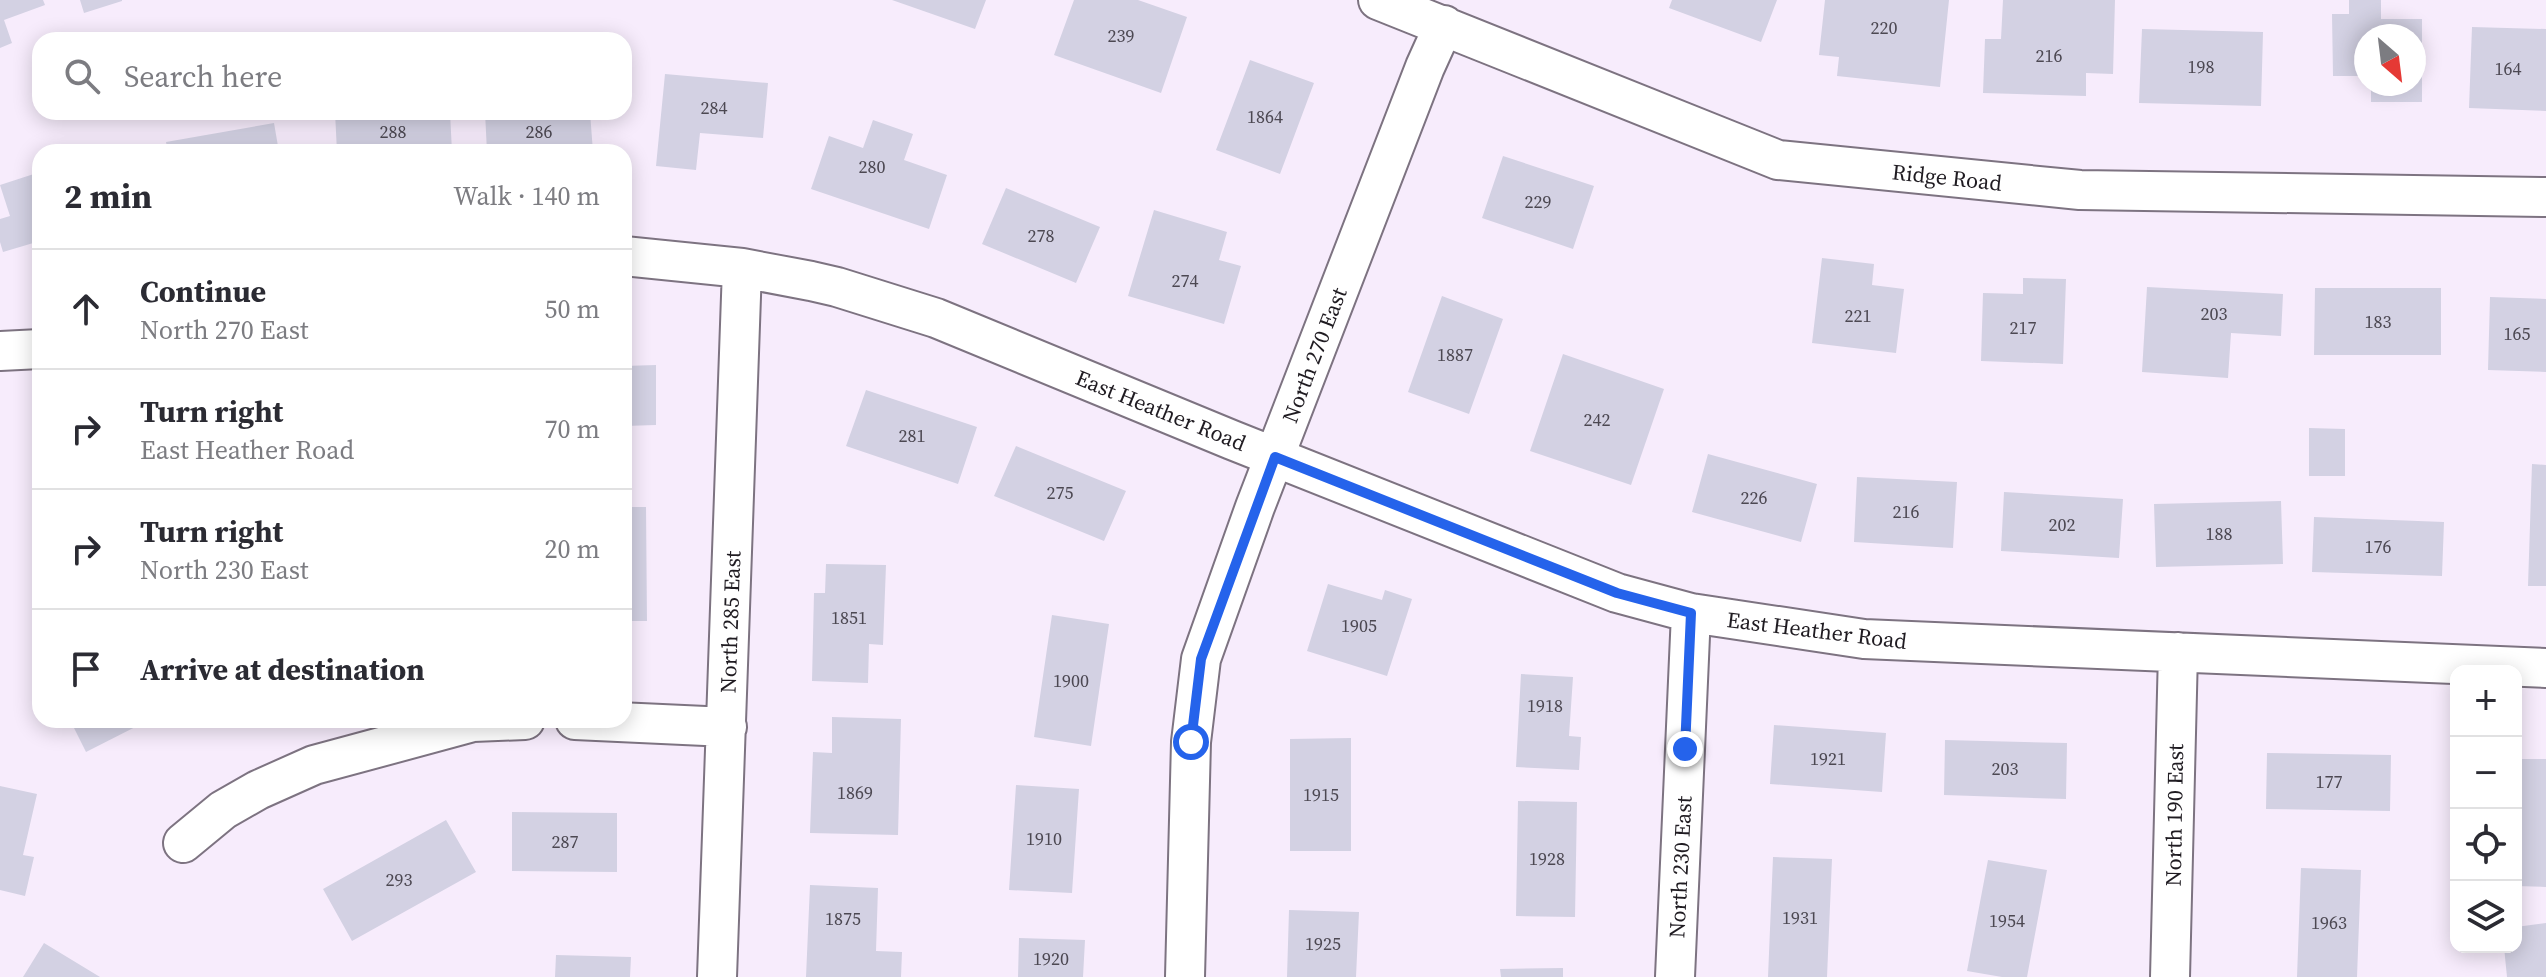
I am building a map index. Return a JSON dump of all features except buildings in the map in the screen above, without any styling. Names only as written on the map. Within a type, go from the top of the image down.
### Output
[{"type":"street","name":"Ridge Road","points":[[1378,0],[1778,160],[2080,190],[2546,197]]},
{"type":"street","name":"North 270 East","points":[[1185,977],[1191,742],[1201,659],[1275,457],[1444,25]]},
{"type":"street","name":"East Heather Road","points":[[632,257],[742,268],[837,287],[936,318],[1617,593],[1691,613],[1864,639],[2546,668]]},
{"type":"street","name":"North 285 East","points":[[717,977],[742,268]]},
{"type":"street","points":[[0,351],[32,349]]},
{"type":"street","name":"North 230 East","points":[[1675,977],[1691,613]]},
{"type":"street","name":"North 190 East","points":[[2170,977],[2178,652]]},
{"type":"street","points":[[632,723],[727,727]]},
{"type":"street","points":[[183,843],[223,810],[258,790],[314,765],[451,728]]},
{"type":"route","points":[[1191,742],[1201,659],[1275,457],[1617,593],[1691,613],[1685,749]]}]
